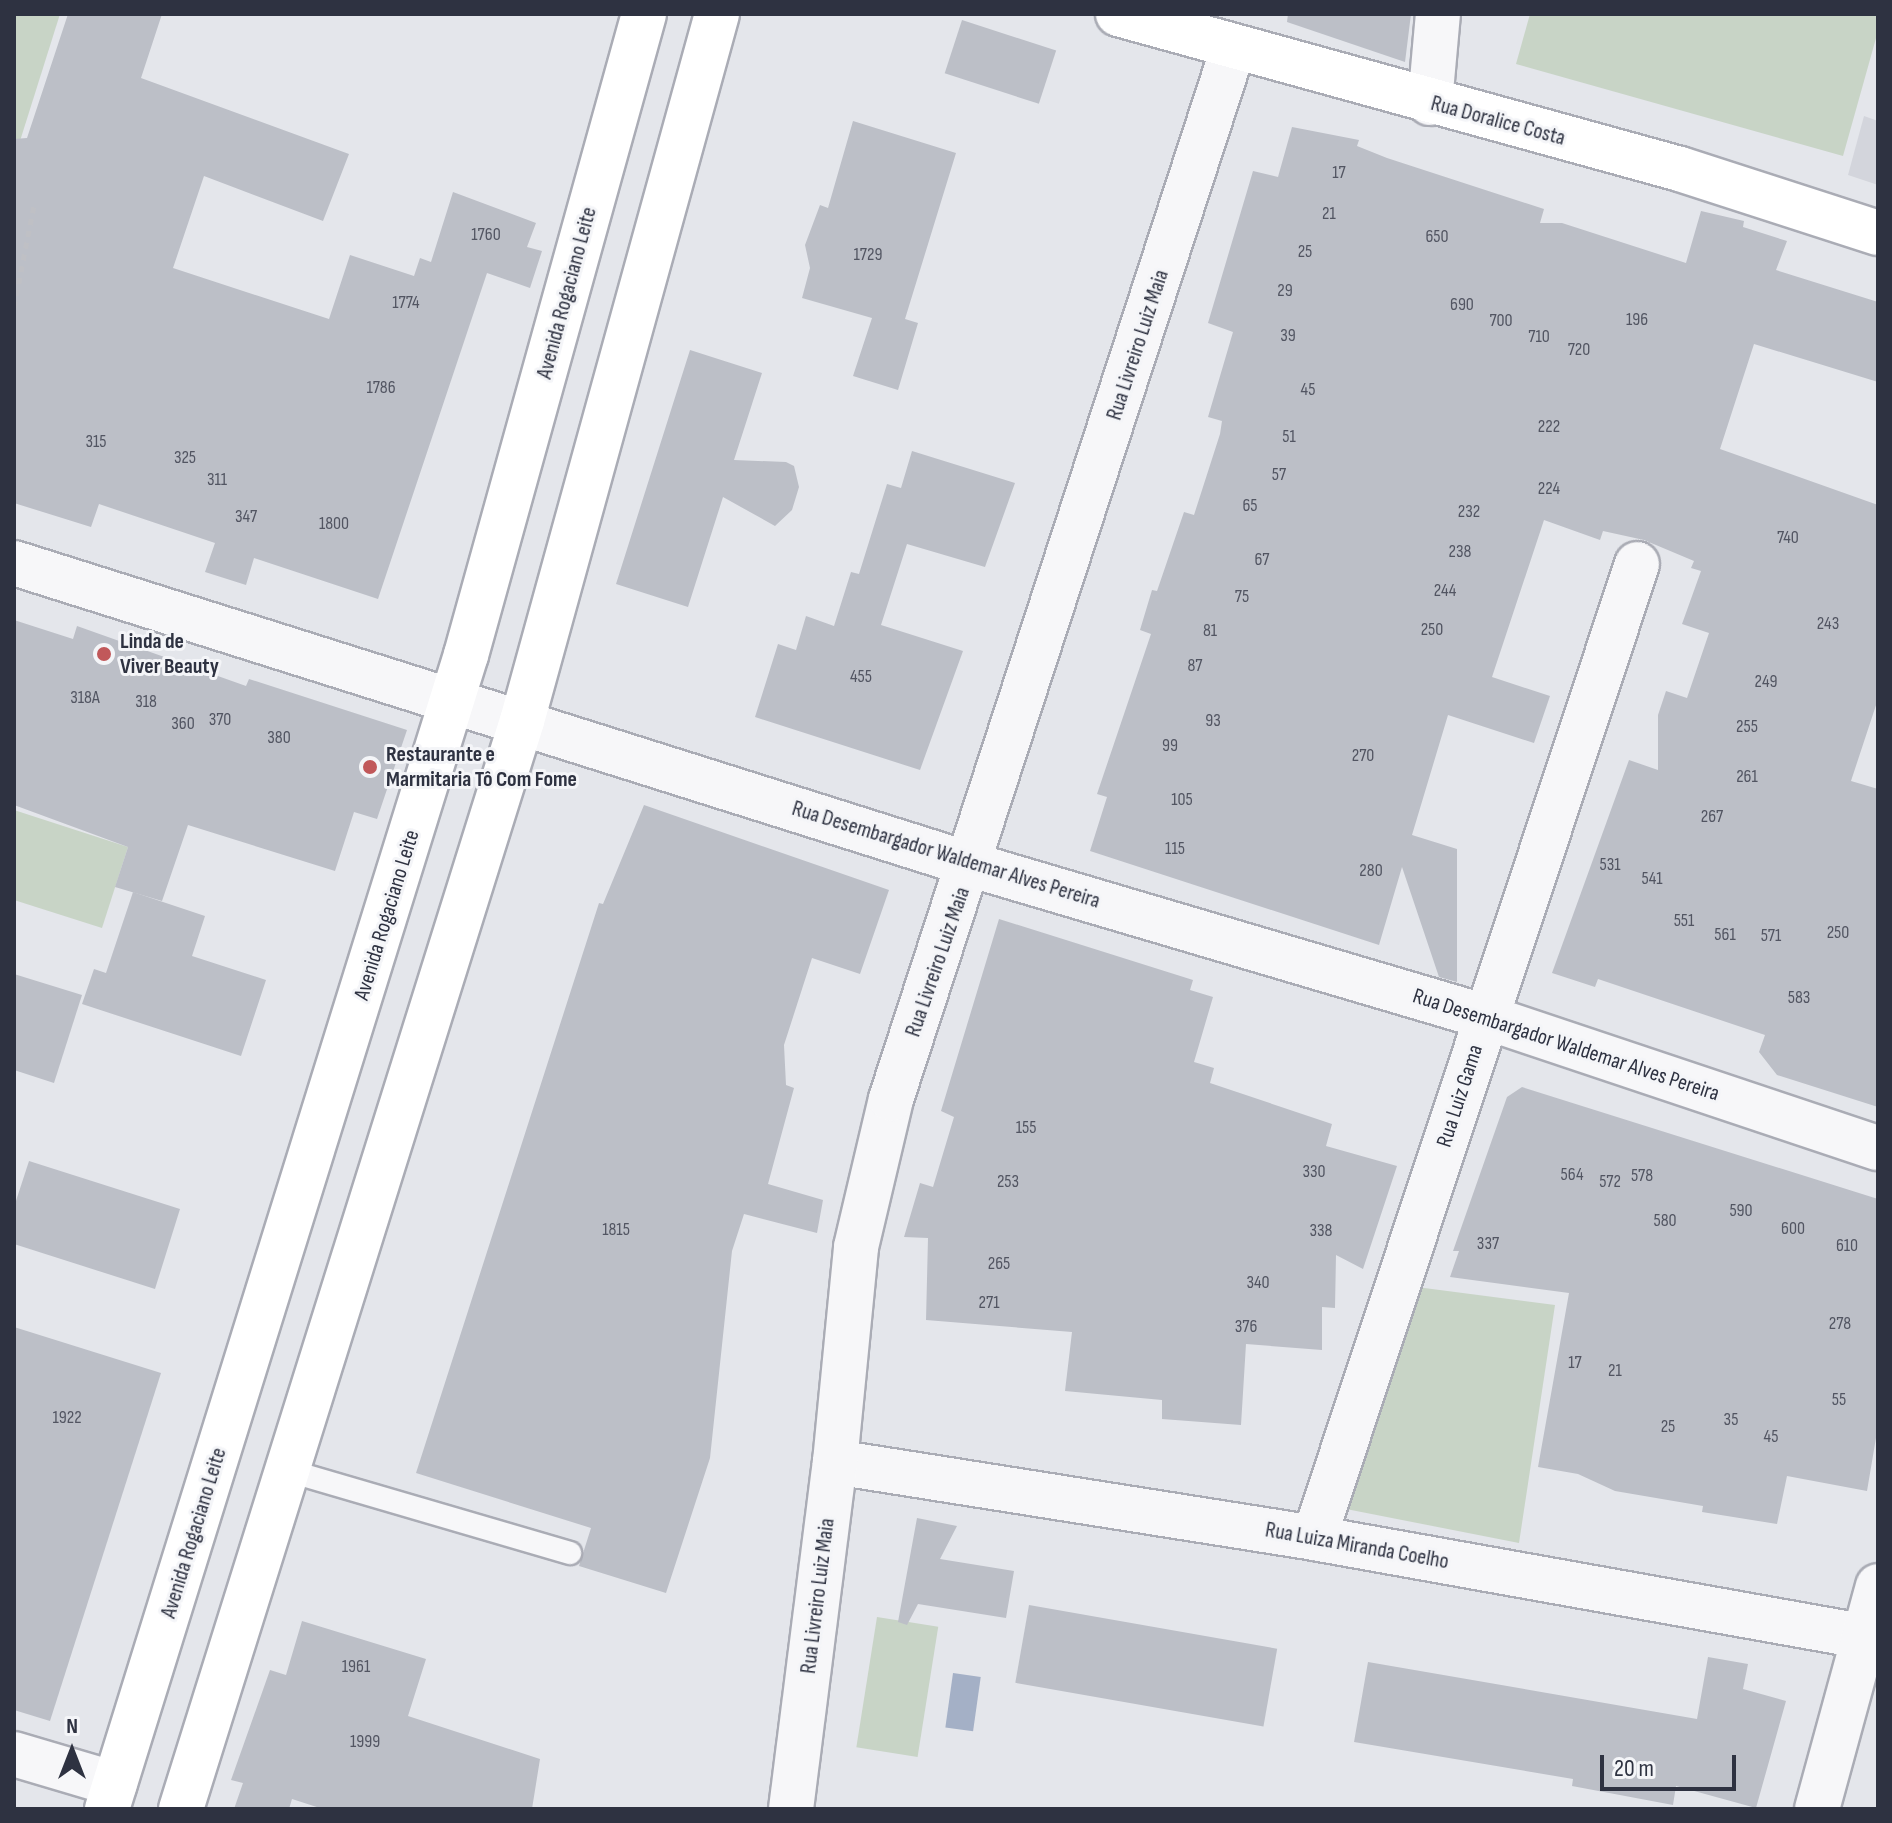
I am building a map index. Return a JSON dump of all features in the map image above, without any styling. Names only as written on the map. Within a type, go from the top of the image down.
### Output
[{"type":"main road","name":"Avenida Rogaciano Leite","points":[[111,1797],[452,700],[644,14]]},
{"type":"main road","points":[[181,1809],[522,721],[717,14]]},
{"type":"main road","name":"Rua Doralice Costa","points":[[1118,14],[1233,49],[1680,169],[1878,233]]},
{"type":"street","points":[[1430,103],[1438,14]]},
{"type":"street","name":"Rua Livreiro Luiz Maia","points":[[791,1809],[835,1462],[856,1247],[891,1099],[972,865],[1233,49]]},
{"type":"street","name":"Rua Desembargador Waldemar Alves Pereira","points":[[14,563],[972,865],[1486,1017],[1878,1148]]},
{"type":"street","name":"Rua Luiz Gama","points":[[1314,1538],[1637,564]]},
{"type":"street","name":"Rua Luiza Miranda Coelho","points":[[835,1462],[1314,1538],[1871,1638]]},
{"type":"street","points":[[1817,1809],[1871,1638],[1878,1586]]},
{"type":"street","points":[[14,1754],[111,1797]]},
{"type":"lane","points":[[286,1470],[570,1553]]},
{"type":"path","points":[[14,307],[34,205]]},
{"type":"shaded area","points":[[1864,116],[1878,121],[1878,185],[1848,175]]},
{"type":"green space","points":[[14,14],[60,14],[14,160]]},
{"type":"green space","points":[[1530,14],[1878,14],[1878,31],[1843,156],[1516,64]]},
{"type":"green space","points":[[14,810],[128,847],[102,928],[14,900]]},
{"type":"green space","points":[[1409,1286],[1555,1305],[1519,1543],[1341,1508]]},
{"type":"green space","points":[[877,1617],[938,1627],[918,1757],[856,1747]]},
{"type":"water","points":[[953,1673],[981,1677],[973,1731],[945,1727]]},
{"type":"building","points":[[68,14],[162,14],[141,78],[349,154],[323,221],[204,176],[173,268],[329,319],[350,255],[414,276],[420,258],[431,262],[453,192],[536,223],[527,247],[542,251],[530,288],[487,273],[378,599],[254,558],[246,585],[205,572],[215,543],[99,504],[91,527],[14,503],[14,139],[27,138]]},
{"type":"building","points":[[1288,14],[1411,14],[1405,62],[1287,22]]},
{"type":"building","points":[[962,20],[1056,51],[1039,104],[945,73]]},
{"type":"building","points":[[853,121],[956,153],[905,319],[918,323],[898,390],[853,376],[872,318],[802,298],[810,268],[805,245],[820,205],[828,208]]},
{"type":"building","points":[[1292,127],[1359,140],[1357,146],[1387,158],[1544,209],[1540,223],[1562,223],[1686,263],[1701,211],[1744,221],[1743,227],[1787,241],[1776,270],[1878,302],[1878,382],[1754,344],[1720,449],[1878,505],[1878,699],[1851,781],[1878,789],[1878,1107],[1777,1075],[1759,1052],[1765,1035],[1598,979],[1595,987],[1552,973],[1629,760],[1658,770],[1658,715],[1666,691],[1687,698],[1709,633],[1682,624],[1701,571],[1691,568],[1694,561],[1644,540],[1603,531],[1600,540],[1544,520],[1492,677],[1550,696],[1534,743],[1448,715],[1412,835],[1457,849],[1457,982],[1439,977],[1402,867],[1379,945],[1090,851],[1107,797],[1097,794],[1151,634],[1140,630],[1152,590],[1157,591],[1184,512],[1194,515],[1220,434],[1222,421],[1208,417],[1233,332],[1208,323],[1253,171],[1278,177]]},
{"type":"building","points":[[690,350],[762,373],[734,460],[786,462],[794,466],[799,487],[792,510],[775,526],[723,497],[688,607],[616,584]]},
{"type":"building","points":[[912,451],[1015,483],[985,567],[907,544],[881,625],[963,651],[920,770],[755,717],[778,644],[796,650],[806,616],[834,626],[851,572],[859,574],[887,484],[901,488]]},
{"type":"building","points":[[14,620],[73,639],[77,626],[246,686],[249,679],[407,730],[377,819],[354,812],[335,871],[188,825],[162,901],[115,887],[128,847],[14,805]]},
{"type":"building","points":[[644,805],[889,890],[860,974],[812,958],[784,1045],[786,1085],[794,1088],[768,1184],[823,1200],[817,1233],[744,1214],[732,1251],[710,1458],[666,1593],[579,1566],[591,1528],[416,1473],[599,903],[603,904]]},
{"type":"building","points":[[133,892],[205,916],[192,956],[266,980],[241,1056],[82,1004],[94,969],[106,973]]},
{"type":"building","points":[[999,919],[1193,980],[1190,990],[1213,997],[1194,1062],[1214,1068],[1210,1083],[1332,1124],[1326,1146],[1397,1166],[1363,1269],[1336,1255],[1335,1308],[1322,1307],[1322,1350],[1246,1344],[1241,1425],[1162,1419],[1162,1400],[1065,1391],[1072,1332],[926,1320],[928,1238],[904,1237],[920,1183],[933,1187],[954,1117],[941,1111]]},
{"type":"building","points":[[14,974],[82,995],[54,1083],[14,1070]]},
{"type":"building","points":[[1522,1087],[1878,1199],[1878,1426],[1867,1491],[1787,1476],[1777,1524],[1702,1512],[1703,1506],[1615,1491],[1578,1474],[1538,1467],[1569,1293],[1450,1277],[1459,1251],[1453,1251],[1507,1097]]},
{"type":"building","points":[[29,1161],[180,1209],[155,1289],[14,1244],[14,1207]]},
{"type":"building","points":[[14,1327],[161,1373],[50,1721],[14,1710]]},
{"type":"building","points":[[917,1518],[957,1526],[940,1559],[1014,1571],[1006,1618],[918,1604],[907,1625],[898,1622]]},
{"type":"building","points":[[1029,1605],[1277,1649],[1263,1727],[1015,1683]]},
{"type":"building","points":[[302,1621],[426,1659],[408,1716],[540,1759],[532,1809],[323,1809],[292,1799],[289,1809],[234,1809],[243,1783],[231,1780],[270,1670],[286,1675]]},
{"type":"building","points":[[1708,1657],[1748,1664],[1743,1689],[1786,1701],[1756,1808],[1676,1786],[1673,1805],[1572,1786],[1573,1779],[1354,1742],[1368,1662],[1697,1719]]},
{"type":"place","name":"Linda de Viver Beauty","points":[[104,654]]},
{"type":"place","name":"Restaurante e Marmitaria Tô Com Fome","points":[[370,767]]}]
